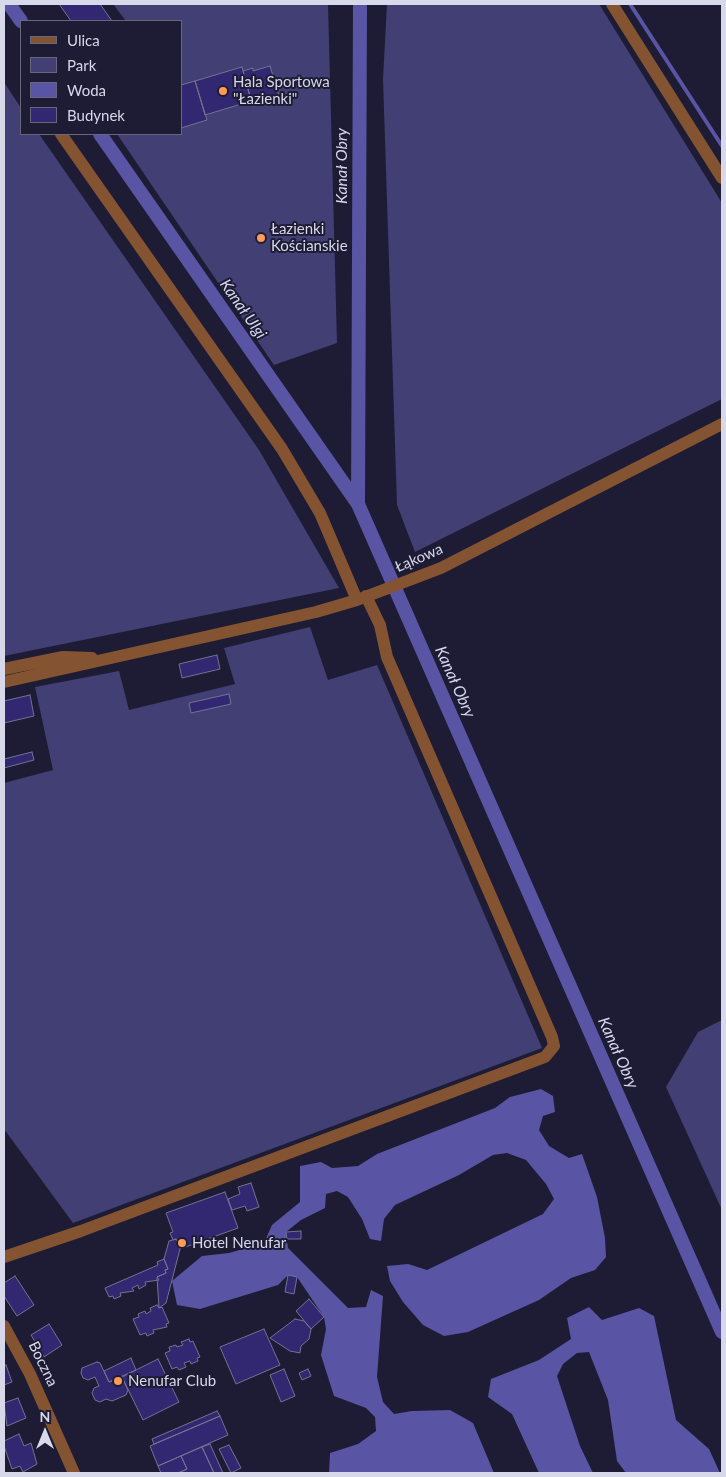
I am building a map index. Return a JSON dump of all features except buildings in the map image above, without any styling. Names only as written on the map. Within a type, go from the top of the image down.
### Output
[{"type":"street","points":[[612,4],[722,178]]},
{"type":"street","points":[[4,1257],[81,1231],[544,1057],[554,1046],[387,658],[380,625],[320,513],[282,449],[62,135]]},
{"type":"street","name":"Łąkowa","points":[[4,682],[66,670],[105,658],[316,612],[365,597],[441,568],[722,424]]},
{"type":"street","name":"Łąkowa","points":[[4,669],[62,658],[105,658]]},
{"type":"street","name":"Boczna","points":[[4,1326],[30,1374],[74,1473]]},
{"type":"green space","name":"Łazienki Kościanskie","points":[[113,4],[328,4],[337,343],[274,365],[118,135],[182,135],[182,20],[125,20]]},
{"type":"green space","points":[[387,4],[599,4],[722,203],[722,399],[415,552],[397,505],[383,79]]},
{"type":"green space","points":[[4,82],[20,106],[20,135],[40,135],[259,450],[339,588],[4,656]]},
{"type":"green space","points":[[310,627],[328,680],[377,665],[542,1048],[73,1223],[4,1129],[4,783],[53,770],[35,687],[119,671],[129,710],[235,684],[224,648]]},
{"type":"green space","points":[[722,1020],[722,1210],[666,1087],[698,1032]]},
{"type":"water","points":[[541,1089],[553,1096],[555,1112],[543,1116],[539,1130],[549,1146],[569,1158],[582,1154],[597,1197],[605,1238],[606,1257],[595,1270],[571,1278],[539,1300],[468,1332],[444,1336],[423,1325],[403,1302],[390,1281],[387,1266],[408,1264],[427,1270],[543,1214],[554,1199],[546,1184],[526,1160],[507,1153],[493,1155],[459,1175],[395,1205],[384,1219],[381,1241],[370,1239],[362,1219],[348,1197],[337,1191],[326,1194],[325,1208],[301,1220],[286,1232],[288,1248],[348,1308],[366,1307],[371,1290],[383,1296],[377,1377],[383,1402],[394,1414],[412,1411],[450,1410],[473,1423],[494,1473],[329,1473],[330,1453],[358,1444],[376,1431],[375,1417],[366,1408],[334,1396],[321,1355],[326,1329],[324,1317],[297,1277],[288,1275],[278,1285],[200,1309],[177,1305],[172,1281],[202,1256],[229,1253],[264,1243],[272,1225],[300,1202],[300,1166],[321,1162],[332,1168],[358,1166],[377,1154],[495,1108],[510,1097]]},
{"type":"water","points":[[589,1307],[602,1320],[639,1308],[654,1316],[676,1420],[709,1449],[720,1473],[626,1473],[617,1461],[608,1400],[589,1352],[577,1353],[563,1364],[557,1376],[580,1446],[593,1473],[539,1473],[512,1414],[488,1397],[491,1379],[539,1360],[571,1339],[567,1318]]},
{"type":"waterway","name":"Kanał Ulgi","points":[[9,4],[20,20]]},
{"type":"waterway","name":"Kanał Obry","points":[[360,4],[358,504],[722,1332]]},
{"type":"waterway","points":[[630,4],[722,146]]},
{"type":"waterway","name":"Kanał Ulgi","points":[[101,135],[358,504]]},
{"type":"place","name":"Hala Sportowa \"Łazienki\"","points":[[223,91]]},
{"type":"place","name":"Łazienki Kościanskie","points":[[261,238]]},
{"type":"place","name":"Hotel Nenufar","points":[[182,1243]]},
{"type":"place","name":"Nenufar Club","points":[[118,1381]]}]
